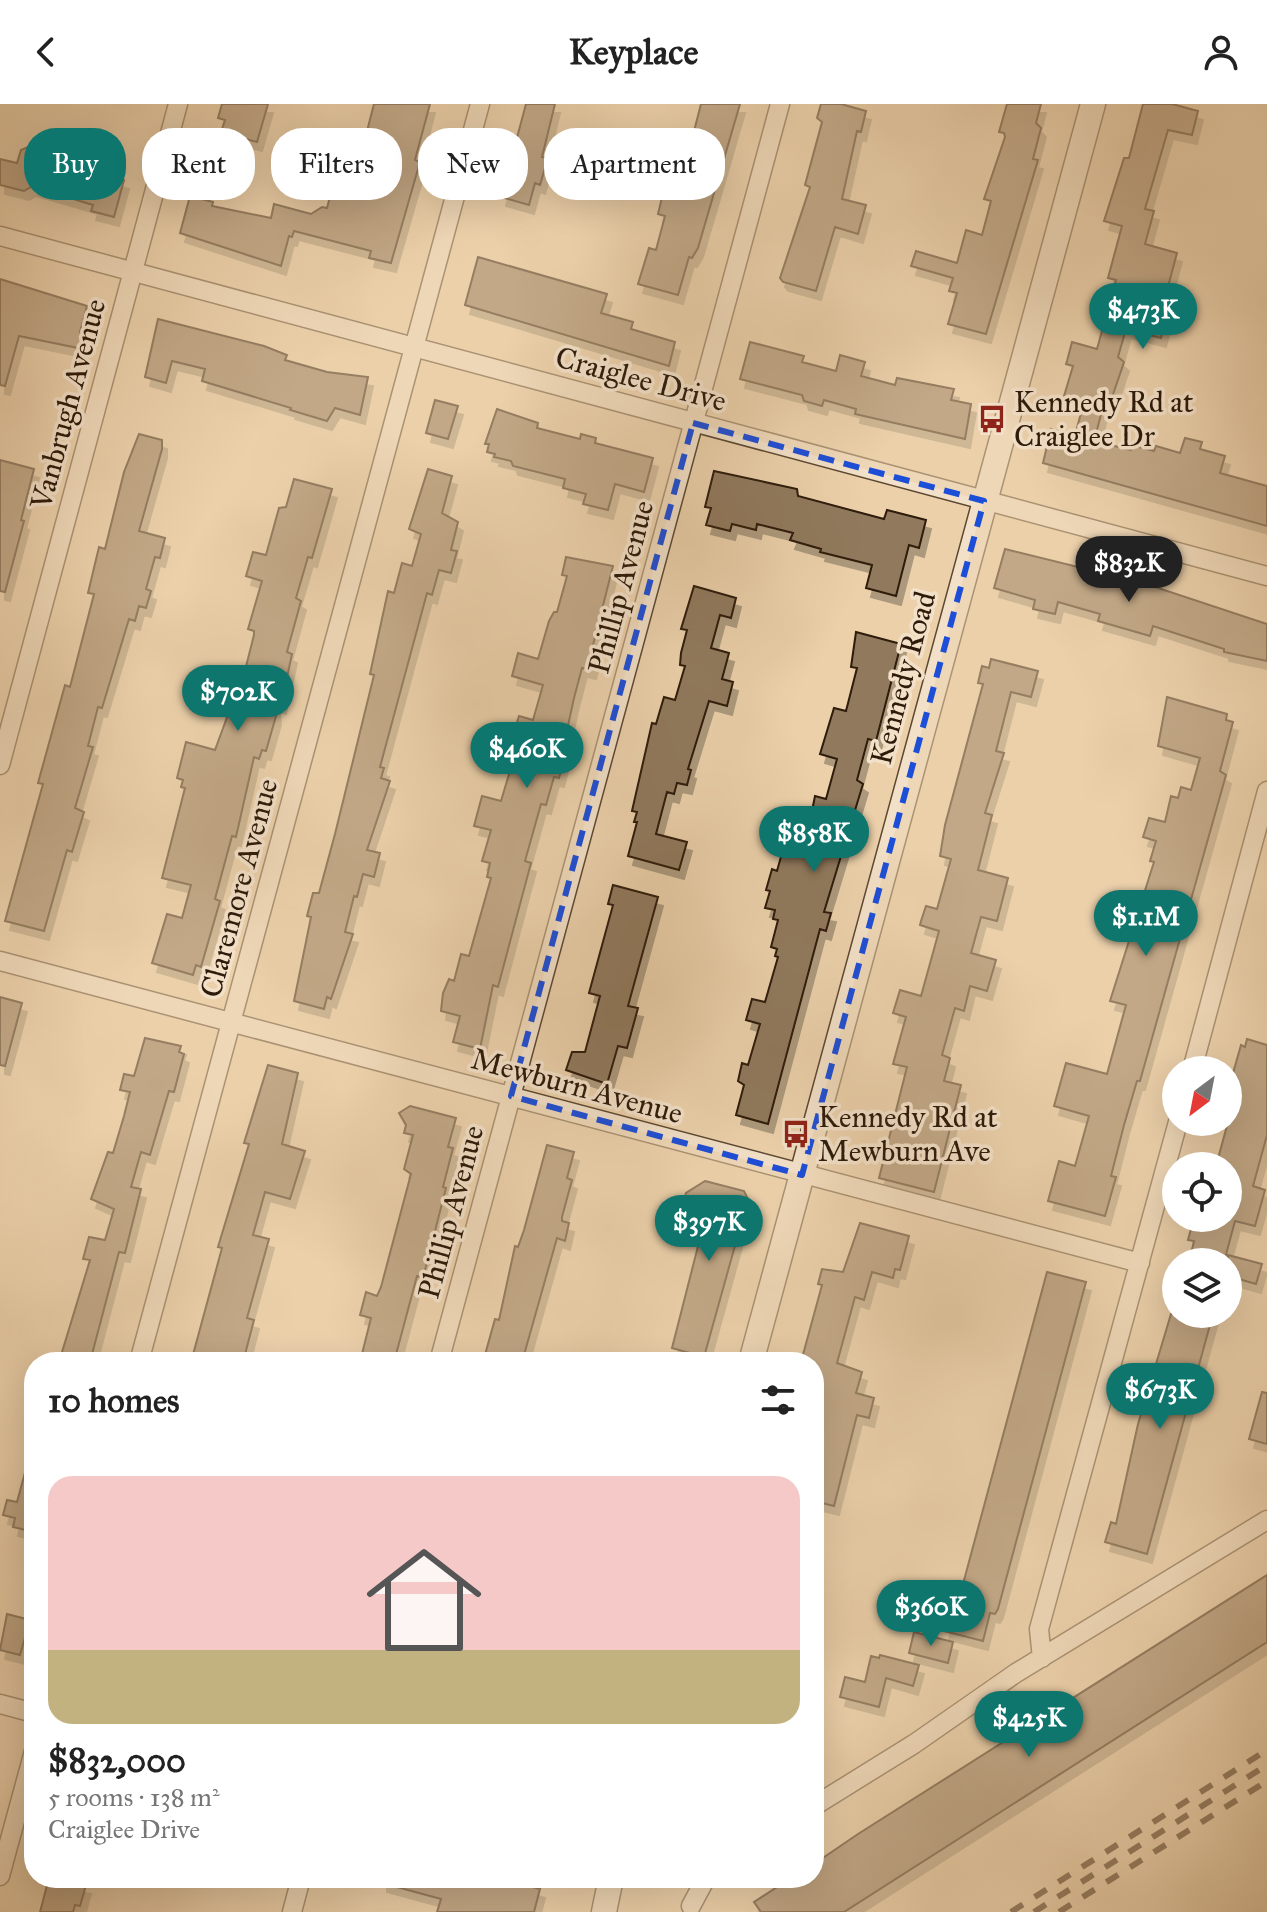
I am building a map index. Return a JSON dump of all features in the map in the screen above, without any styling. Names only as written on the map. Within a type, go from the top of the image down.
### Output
[{"type":"street","name":"Vanbrugh Avenue","points":[[0,765],[178,104]]},
{"type":"street","name":"Claremore Avenue","points":[[142,1352],[480,104]]},
{"type":"street","name":"Phillip Avenue","points":[[442,1352],[780,104]]},
{"type":"street","name":"Kennedy Road","points":[[754,1352],[1093,104]]},
{"type":"street","name":"Craiglee Drive","points":[[0,236],[1267,576]]},
{"type":"street","points":[[1196,1056],[1267,791]]},
{"type":"street","name":"Mewburn Avenue","points":[[0,961],[1140,1263]]},
{"type":"street","points":[[1042,1658],[1039,1629],[1174,1136]]},
{"type":"street","points":[[824,1800],[1042,1658],[1267,1520]]},
{"type":"street","points":[[0,1704],[24,1710]]},
{"type":"street","points":[[0,1876],[24,1788]]},
{"type":"street","points":[[292,1912],[298,1888]]},
{"type":"street","points":[[604,1912],[609,1888]]},
{"type":"street","points":[[691,1906],[701,1888]]},
{"type":"highlighted area","points":[[693,423],[984,501],[802,1175],[511,1096]]},
{"type":"building","points":[[222,104],[268,104],[257,142],[255,128],[222,128],[225,120],[218,118]]},
{"type":"building","points":[[374,104],[430,104],[424,128],[418,128],[415,160],[418,161],[418,169],[391,263],[369,258],[371,251],[294,231],[292,237],[289,236],[281,266],[180,233],[189,200],[205,200],[213,202],[212,206],[271,218],[274,204],[311,214],[322,207],[327,208],[329,200],[402,200],[402,128],[368,128]]},
{"type":"building","points":[[526,104],[555,104],[549,128],[544,128],[544,172],[540,185],[535,183],[529,205],[512,200],[528,200],[528,128],[520,128]]},
{"type":"building","points":[[701,104],[740,104],[725,155],[725,128],[695,128]]},
{"type":"building","points":[[821,104],[841,104],[866,111],[861,132],[857,131],[842,199],[866,205],[858,234],[835,227],[816,291],[783,282],[780,278],[810,187],[805,185],[822,122],[817,118]]},
{"type":"building","points":[[1007,104],[1041,104],[1036,123],[1041,128],[1033,159],[1038,160],[986,334],[948,324],[957,293],[949,291],[953,278],[911,266],[916,251],[957,263],[966,230],[982,235],[991,201],[984,199],[1005,137],[1004,133],[999,132]]},
{"type":"building","points":[[1143,104],[1172,104],[1198,111],[1192,135],[1168,130],[1145,209],[1154,211],[1145,244],[1177,253],[1166,294],[1172,295],[1161,338],[1126,329],[1118,357],[1124,362],[1108,409],[1103,407],[1094,441],[1131,450],[1132,445],[1154,451],[1156,446],[1180,453],[1185,438],[1202,442],[1200,449],[1225,456],[1220,473],[1267,486],[1267,526],[1043,463],[1051,429],[1075,435],[1084,402],[1064,396],[1073,366],[1066,364],[1072,342],[1097,349],[1116,280],[1108,278],[1122,226],[1104,221],[1124,158],[1129,158]]},
{"type":"building","points":[[24,149],[24,191],[0,185],[0,159],[17,163]]},
{"type":"building","points":[[76,200],[119,200],[114,217],[91,211],[93,205]]},
{"type":"building","points":[[661,200],[712,200],[698,248],[692,258],[689,257],[678,295],[638,284],[649,248],[656,250],[665,216],[658,214]]},
{"type":"building","points":[[478,257],[607,294],[601,313],[633,322],[631,329],[675,342],[669,366],[465,305]]},
{"type":"building","points":[[0,279],[87,306],[80,332],[87,333],[83,349],[19,336],[5,386],[0,385]]},
{"type":"building","points":[[158,319],[264,346],[287,355],[285,360],[327,372],[368,377],[360,415],[335,408],[327,421],[202,381],[205,369],[172,361],[166,383],[145,377]]},
{"type":"building","points":[[750,342],[804,356],[802,362],[836,371],[840,355],[865,362],[861,376],[895,385],[897,378],[954,389],[951,400],[971,404],[965,439],[855,414],[856,409],[824,400],[822,406],[804,401],[802,395],[740,379]]},
{"type":"building","points":[[435,400],[458,406],[448,439],[426,433]]},
{"type":"building","points":[[497,409],[538,423],[537,428],[580,439],[581,434],[596,438],[595,443],[653,458],[644,492],[615,484],[608,510],[583,504],[586,494],[563,488],[565,479],[513,466],[511,461],[494,457],[495,454],[487,452],[489,444],[485,444]]},
{"type":"building","points":[[139,434],[162,440],[162,449],[139,531],[165,538],[160,558],[155,557],[146,589],[151,591],[146,608],[139,606],[135,621],[129,619],[102,708],[98,707],[88,746],[93,747],[75,808],[84,812],[72,852],[67,850],[44,931],[5,921],[43,784],[38,783],[65,685],[70,687],[94,594],[88,593],[99,547],[105,549],[124,472]]},
{"type":"building","points":[[0,460],[34,469],[5,592],[0,591]]},
{"type":"building","points":[[428,469],[452,476],[442,513],[458,522],[451,550],[457,551],[451,573],[439,570],[432,595],[427,593],[380,767],[384,768],[381,778],[390,781],[367,850],[380,853],[374,877],[363,874],[357,897],[354,896],[345,932],[353,934],[331,999],[327,997],[324,1009],[294,1001],[311,917],[307,916],[313,893],[319,893],[335,834],[374,675],[370,674],[388,591],[394,593],[402,563],[412,566],[421,534],[409,529]]},
{"type":"building","points":[[714,471],[797,489],[798,496],[884,519],[887,510],[926,520],[919,548],[909,545],[896,596],[866,588],[872,565],[820,552],[821,549],[790,540],[793,533],[757,524],[756,530],[732,524],[730,531],[706,525],[711,508],[705,507]]},
{"type":"building","points":[[294,479],[332,489],[312,558],[308,557],[296,598],[301,601],[287,652],[292,654],[281,705],[275,703],[276,716],[266,751],[262,750],[259,759],[254,757],[236,837],[232,836],[215,899],[220,901],[201,967],[196,965],[193,975],[152,963],[167,914],[182,918],[191,885],[162,878],[185,788],[181,787],[183,780],[177,778],[186,742],[215,750],[233,701],[237,702],[254,635],[254,631],[248,629],[262,581],[246,576],[253,552],[266,555],[279,508],[286,507]]},
{"type":"building","points":[[1005,549],[1143,583],[1267,624],[1267,661],[1224,652],[1224,649],[1153,626],[1150,636],[1098,621],[1100,614],[1058,602],[1055,614],[1033,609],[1035,600],[994,588]]},
{"type":"building","points":[[566,557],[613,566],[592,649],[596,650],[591,670],[582,668],[574,698],[567,730],[571,731],[559,778],[554,777],[546,805],[541,804],[525,861],[531,863],[498,987],[493,985],[480,1049],[453,1042],[460,1016],[441,1011],[443,993],[449,979],[454,981],[461,954],[469,956],[491,878],[487,877],[490,863],[482,861],[491,830],[474,826],[482,796],[501,801],[520,737],[513,735],[519,716],[533,720],[543,685],[512,676],[518,653],[538,659],[549,621],[557,612],[567,576],[562,575]]},
{"type":"building","points":[[694,586],[736,598],[731,618],[720,615],[711,648],[729,653],[722,679],[733,682],[727,706],[709,701],[688,769],[691,770],[687,785],[677,783],[674,794],[667,792],[656,834],[687,842],[679,870],[628,856],[637,822],[634,822],[637,812],[632,811],[652,723],[656,724],[664,697],[675,700],[685,666],[680,665],[687,630],[681,629]]},
{"type":"building","points":[[856,632],[901,644],[876,741],[868,739],[857,780],[863,784],[824,912],[831,913],[826,931],[820,929],[768,1124],[736,1115],[744,1085],[738,1081],[742,1063],[748,1065],[760,1024],[746,1020],[752,999],[765,1002],[778,957],[775,956],[777,949],[771,947],[778,920],[773,919],[775,910],[765,908],[770,891],[766,890],[772,869],[777,871],[784,846],[804,851],[815,796],[826,799],[837,759],[820,754],[834,708],[846,711],[857,668],[851,667]]},
{"type":"building","points":[[991,659],[1038,671],[1031,697],[1011,692],[996,751],[1004,753],[985,813],[992,815],[978,870],[1008,878],[997,921],[981,917],[971,953],[996,960],[987,991],[970,986],[964,1011],[955,1008],[942,1055],[950,1058],[944,1081],[961,1085],[934,1192],[879,1178],[907,1067],[893,1064],[906,1017],[893,1013],[900,990],[921,996],[939,931],[920,925],[926,906],[937,909],[951,859],[940,856],[945,825],[983,684],[978,683],[982,666],[989,668]]},
{"type":"building","points":[[1167,697],[1227,714],[1226,720],[1233,722],[1220,771],[1226,775],[1140,1081],[1137,1081],[1124,1125],[1111,1176],[1116,1177],[1105,1216],[1048,1201],[1059,1161],[1075,1166],[1089,1116],[1054,1106],[1066,1063],[1107,1074],[1126,1005],[1110,1001],[1154,862],[1150,861],[1156,841],[1143,837],[1149,818],[1165,822],[1171,796],[1178,798],[1181,787],[1191,790],[1200,758],[1158,746]]},
{"type":"building","points":[[613,885],[658,897],[628,1006],[638,1008],[627,1048],[618,1046],[607,1084],[566,1070],[572,1052],[585,1052],[600,996],[589,993],[613,905],[608,904]]},
{"type":"building","points":[[0,997],[22,1003],[5,1066],[0,1065]]},
{"type":"building","points":[[145,1038],[181,1046],[179,1052],[184,1054],[174,1092],[169,1091],[150,1155],[141,1152],[131,1187],[141,1189],[125,1253],[119,1252],[93,1352],[62,1352],[90,1260],[83,1259],[89,1237],[105,1240],[114,1209],[91,1199],[108,1152],[113,1153],[124,1116],[130,1092],[120,1090],[124,1074],[134,1076]]},
{"type":"building","points":[[1247,1039],[1267,1045],[1267,1135],[1253,1186],[1265,1190],[1255,1226],[1242,1223],[1242,1152],[1220,1152],[1224,1136],[1242,1136],[1242,1056],[1238,1056],[1241,1045],[1245,1047]]},
{"type":"building","points":[[268,1065],[298,1073],[282,1144],[305,1151],[290,1199],[265,1192],[253,1235],[269,1239],[247,1318],[254,1320],[246,1352],[194,1352],[222,1248],[218,1247],[249,1144],[244,1143]]},
{"type":"building","points":[[410,1106],[456,1118],[448,1147],[453,1148],[423,1278],[417,1276],[397,1352],[362,1352],[371,1318],[360,1315],[366,1292],[377,1296],[381,1287],[411,1174],[404,1169],[413,1135],[404,1133],[406,1125],[399,1113]]},
{"type":"building","points":[[547,1145],[574,1152],[567,1178],[572,1180],[562,1217],[562,1221],[569,1223],[565,1241],[557,1238],[525,1352],[486,1352],[495,1319],[499,1320],[515,1246],[518,1247]]},
{"type":"building","points":[[705,1181],[744,1191],[748,1199],[705,1352],[672,1348],[707,1211],[683,1205],[686,1193]]},
{"type":"building","points":[[860,1223],[909,1236],[900,1270],[895,1269],[893,1278],[872,1272],[864,1300],[855,1297],[837,1363],[862,1372],[856,1393],[874,1398],[869,1418],[857,1415],[834,1506],[824,1504],[824,1352],[804,1352],[822,1285],[818,1284],[822,1269],[843,1272]]},
{"type":"building","points":[[1190,1232],[1232,1232],[1228,1248],[1192,1248],[1194,1241],[1188,1240]]},
{"type":"building","points":[[1242,1259],[1262,1264],[1256,1284],[1242,1280]]},
{"type":"building","points":[[1047,1272],[1086,1282],[998,1609],[995,1614],[990,1613],[983,1641],[944,1631],[949,1610],[954,1612],[963,1584]]},
{"type":"building","points":[[1167,1328],[1209,1328],[1147,1554],[1105,1542],[1111,1522],[1116,1524],[1138,1424]]},
{"type":"building","points":[[1262,1392],[1267,1393],[1267,1444],[1249,1439]]},
{"type":"building","points":[[24,1476],[24,1530],[13,1527],[15,1518],[3,1515],[7,1500],[17,1502]]},
{"type":"building","points":[[1267,1575],[1267,1642],[844,1912],[761,1912],[754,1902],[776,1888],[824,1888],[824,1857]]},
{"type":"building","points":[[7,1614],[24,1618],[24,1641],[20,1655],[0,1650]]},
{"type":"building","points":[[914,1632],[953,1642],[948,1663],[909,1653]]},
{"type":"building","points":[[880,1655],[919,1665],[913,1686],[886,1678],[879,1707],[840,1697],[845,1677],[865,1682],[871,1656],[879,1658]]},
{"type":"building","points":[[46,1888],[85,1888],[80,1906],[75,1905],[73,1912],[40,1912]]},
{"type":"building","points":[[400,1888],[540,1889],[534,1912],[437,1912],[441,1899]]},
{"type":"railway","points":[[1011,1912],[1267,1750]]},
{"type":"railway","points":[[1034,1912],[1267,1765]]},
{"type":"railway","points":[[1059,1912],[1267,1781]]},
{"type":"place","name":"Kennedy Rd at Craiglee Dr","points":[[992,419]]},
{"type":"place","name":"Kennedy Rd at Mewburn Ave","points":[[796,1134]]}]
